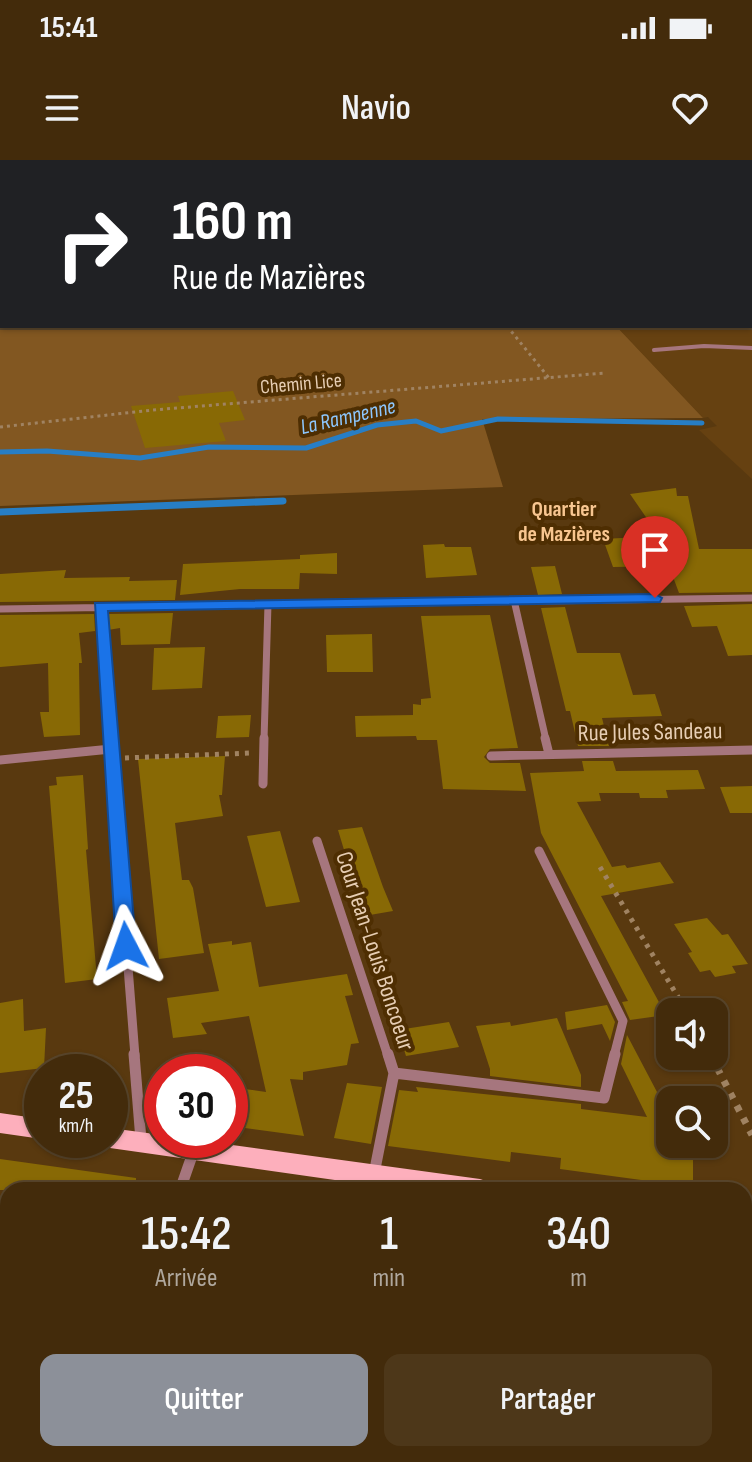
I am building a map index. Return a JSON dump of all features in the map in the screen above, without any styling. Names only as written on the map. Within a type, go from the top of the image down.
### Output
[{"type":"main road","points":[[0,1123],[24,1126]]},
{"type":"main road","points":[[128,1140],[142,1142]]},
{"type":"main road","points":[[248,1158],[423,1182]]},
{"type":"street","points":[[0,609],[752,598]]},
{"type":"street","name":"Rue Jules Sandeau","points":[[514,600],[549,754]]},
{"type":"street","points":[[263,784],[268,604]]},
{"type":"street","points":[[100,606],[142,1142]]},
{"type":"street","name":"Rue Jules Sandeau","points":[[491,756],[752,750]]},
{"type":"street","points":[[0,760],[111,754]]},
{"type":"street","name":"Cour Jean-Louis Boncoeur","points":[[317,841],[394,1073],[374,1175]]},
{"type":"street","name":"Cour Jean-Louis Boncoeur","points":[[394,1073],[604,1098],[623,1021],[539,851]]},
{"type":"street","points":[[183,1182],[191,1158]]},
{"type":"lane","points":[[654,350],[704,346],[752,348]]},
{"type":"path","points":[[509,328],[549,378]]},
{"type":"path","name":"Chemin Lice","points":[[0,427],[153,410],[605,373]]},
{"type":"path","points":[[111,754],[263,753]]},
{"type":"path","points":[[600,867],[679,998]]},
{"type":"path","points":[[718,1070],[752,1135]]},
{"type":"shaded area","points":[[0,328],[618,328],[703,418],[482,419],[503,487],[0,506]]},
{"type":"shaded area","points":[[618,328],[752,328],[752,479],[699,430],[717,426],[708,417],[703,418]]},
{"type":"building","points":[[233,391],[245,420],[219,423],[226,441],[145,448],[131,406],[180,402],[178,396]]},
{"type":"building","points":[[676,488],[677,496],[688,496],[699,549],[752,549],[752,592],[679,593],[669,566],[613,567],[603,539],[659,536],[630,494]]},
{"type":"building","points":[[444,544],[445,547],[471,547],[477,575],[426,578],[423,545]]},
{"type":"building","points":[[337,553],[337,574],[300,573],[299,589],[240,589],[180,595],[183,564],[300,559],[300,555]]},
{"type":"building","points":[[555,566],[562,594],[538,595],[531,567]]},
{"type":"building","points":[[66,570],[64,578],[177,580],[175,600],[0,602],[0,574]]},
{"type":"building","points":[[752,604],[752,655],[728,656],[717,626],[692,627],[684,606]]},
{"type":"building","points":[[565,607],[577,653],[620,653],[633,695],[655,694],[662,716],[602,718],[609,746],[578,746],[570,711],[566,711],[541,608]]},
{"type":"building","points":[[173,613],[170,644],[121,645],[120,628],[108,630],[107,614]]},
{"type":"building","points":[[94,614],[95,631],[79,633],[82,663],[79,663],[80,735],[44,737],[40,712],[49,712],[48,663],[0,667],[0,615]]},
{"type":"building","points":[[490,615],[518,748],[490,749],[484,757],[490,763],[520,763],[526,791],[443,789],[437,740],[417,740],[416,736],[356,737],[355,716],[413,715],[413,704],[421,705],[421,699],[431,698],[421,616]]},
{"type":"building","points":[[372,634],[373,672],[327,672],[326,635]]},
{"type":"building","points":[[205,647],[202,688],[152,690],[154,648]]},
{"type":"building","points":[[251,715],[249,737],[216,738],[218,716]]},
{"type":"building","points":[[225,756],[222,795],[219,795],[223,816],[175,823],[182,880],[189,880],[193,888],[204,953],[159,959],[138,759]]},
{"type":"building","points":[[582,761],[613,761],[616,771],[698,770],[705,789],[666,790],[668,798],[640,798],[639,793],[599,793],[601,801],[577,802],[612,867],[625,865],[627,868],[660,862],[674,883],[601,896],[657,998],[656,1016],[630,1020],[622,1002],[628,1001],[541,833],[530,773],[584,771]]},
{"type":"building","points":[[83,775],[97,979],[65,983],[49,786],[57,785],[56,777]]},
{"type":"building","points":[[752,786],[752,813],[730,813],[720,787]]},
{"type":"building","points":[[362,827],[393,911],[364,916],[338,830]]},
{"type":"building","points":[[280,831],[300,902],[266,907],[247,836]]},
{"type":"building","points":[[707,918],[722,935],[728,934],[748,964],[732,966],[736,973],[715,977],[710,970],[700,972],[688,953],[692,952],[674,924]]},
{"type":"building","points":[[251,942],[259,987],[347,974],[353,995],[345,996],[359,1043],[351,1044],[347,1065],[303,1072],[303,1080],[290,1079],[304,1136],[248,1128],[248,1090],[266,1092],[249,1016],[201,1023],[207,1034],[173,1038],[167,998],[219,991],[208,944]]},
{"type":"building","points":[[23,999],[24,1031],[46,1028],[45,1054],[24,1054],[24,1070],[0,1073],[0,1003]]},
{"type":"building","points":[[607,1005],[615,1022],[610,1041],[602,1024],[567,1030],[565,1012]]},
{"type":"building","points":[[557,1018],[581,1075],[581,1087],[490,1076],[476,1026],[510,1022],[511,1026]]},
{"type":"building","points":[[449,1022],[459,1047],[406,1056],[398,1030]]},
{"type":"building","points":[[627,1035],[656,1090],[656,1158],[693,1158],[693,1182],[656,1182],[560,1169],[561,1158],[511,1152],[510,1162],[388,1146],[399,1090],[418,1092],[416,1087],[581,1104],[581,1109],[647,1117],[621,1064]]},
{"type":"building","points":[[347,1083],[382,1087],[371,1144],[334,1138]]},
{"type":"building","points":[[0,1159],[136,1178],[136,1182],[0,1182]]},
{"type":"waterway","name":"La Rampenne","points":[[0,452],[47,451],[140,458],[209,447],[306,448],[377,425],[416,421],[441,431],[498,419],[702,423]]},
{"type":"waterway","points":[[0,512],[283,501]]},
{"type":"district","name":"Quartier de Mazières","points":[[564,522]]},
{"type":"route","points":[[126,946],[100,606],[655,598]]}]
